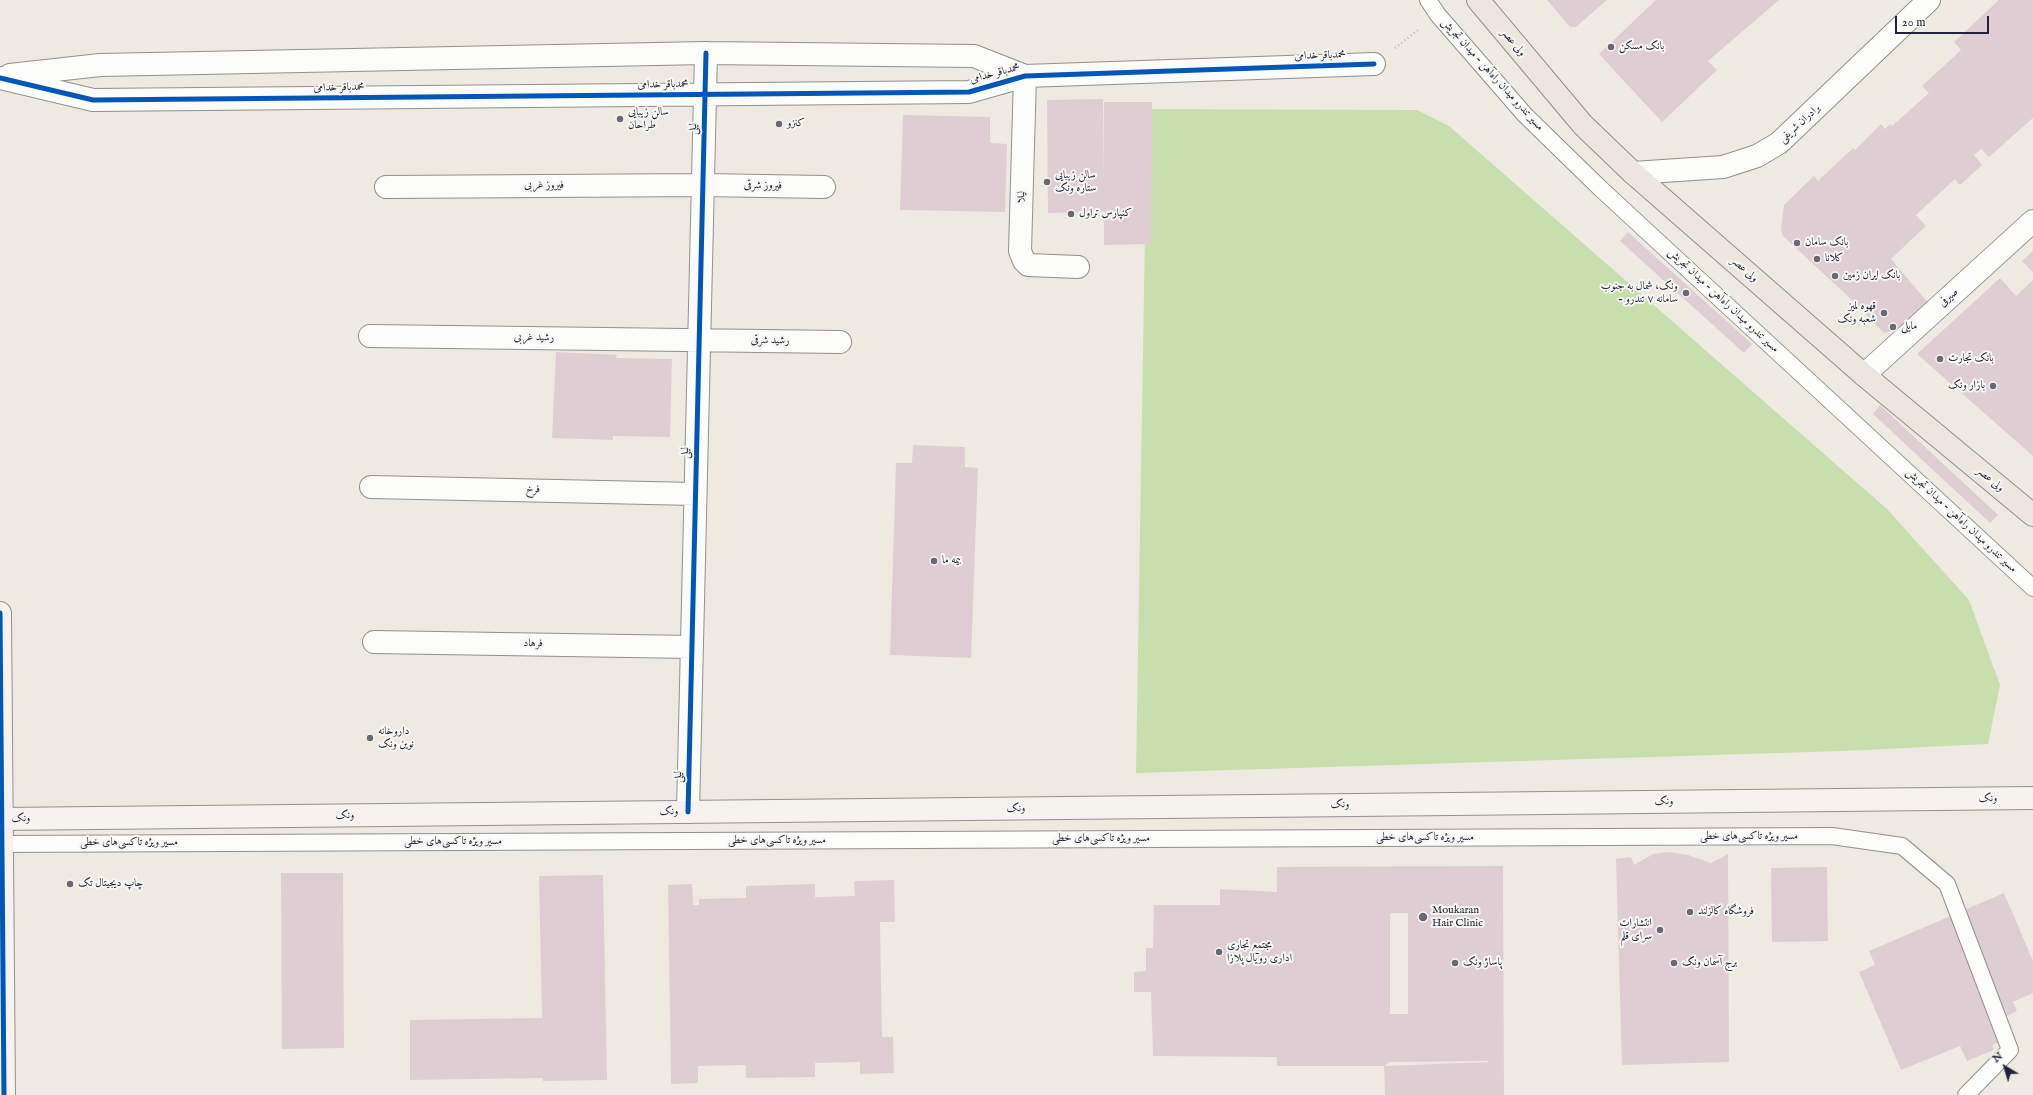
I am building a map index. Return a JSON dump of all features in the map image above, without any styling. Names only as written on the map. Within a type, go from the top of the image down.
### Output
[{"type":"main road","name":"ولی عصر","points":[[1478,0],[1578,120],[1633,173],[1864,375],[2033,515]]},
{"type":"main road","points":[[0,613],[4,1095]]},
{"type":"main road","name":"ونک","points":[[1,819],[2033,798]]},
{"type":"street","name":"برادران شریفی","points":[[1633,173],[1723,166],[1757,156],[1779,143],[1929,0]]},
{"type":"street","name":"محمدباقر خدامی","points":[[0,77],[100,65],[706,53],[974,56],[1025,76]]},
{"type":"street","name":"لیلی","points":[[688,812],[706,53]]},
{"type":"street","name":"محمدباقر خدامی","points":[[0,77],[93,100],[704,95],[969,92],[1025,76],[1374,64]]},
{"type":"street","name":"لیلا","points":[[1025,76],[1020,252],[1024,261],[1028,265],[1078,267]]},
{"type":"street","name":"فیروز غربی","points":[[386,187],[703,185]]},
{"type":"street","name":"فیروز شرقی","points":[[703,185],[824,187]]},
{"type":"street","name":"صیرفی","points":[[1864,375],[2033,221]]},
{"type":"street","name":"رشید غربی","points":[[370,336],[699,340]]},
{"type":"street","name":"رشید شرقی","points":[[699,340],[840,342]]},
{"type":"street","name":"فرخ","points":[[371,487],[695,494]]},
{"type":"street","name":"فرهاد","points":[[374,642],[692,647]]},
{"type":"lane","name":"مسیر تندرو میدان راه‌آهن - میدان تجریش","points":[[1428,0],[1438,15],[1525,115],[1601,189],[2033,588]]},
{"type":"lane","name":"مسیر ویژه تاکسی‌های خطی","points":[[1,844],[1832,836],[1902,846],[1947,884],[2010,1050],[1966,1095]]},
{"type":"green space","points":[[1147,109],[1417,110],[1449,126],[1887,509],[1969,600],[2000,685],[1988,744],[1844,751],[1136,773]]},
{"type":"building","points":[[1547,0],[1607,0],[1576,27],[1570,27]]},
{"type":"building","points":[[1656,0],[1779,0],[1708,61],[1717,70],[1662,122],[1599,54]]},
{"type":"building","points":[[1999,0],[2033,0],[2033,118],[1989,157],[1981,149],[1974,155],[1982,165],[1960,185],[1955,179],[1916,215],[1926,226],[1891,259],[1930,305],[1906,327],[1884,333],[1851,299],[1783,236],[1781,229],[1784,205],[1814,176],[1818,181],[1853,148],[1855,150],[1881,124],[1885,129],[1890,124],[1892,126],[1929,93],[1922,86],[1961,50],[1954,42]]},
{"type":"building","points":[[1103,99],[1104,181],[1104,102],[1152,102],[1151,244],[1104,245],[1104,212],[1048,213],[1047,100]]},
{"type":"building","points":[[903,115],[990,117],[990,143],[1007,144],[1005,212],[900,210]]},
{"type":"building","name":"ونک، شمال به جنوب - سامانه ۷ تندرو","points":[[1628,232],[1752,344],[1744,353],[1620,241]]},
{"type":"building","points":[[2033,251],[2033,272],[2022,261]]},
{"type":"building","name":"بازار ونک","points":[[2000,278],[2016,296],[2033,280],[2033,456],[1917,354]]},
{"type":"building","points":[[556,352],[617,355],[616,358],[672,359],[670,437],[613,436],[613,440],[552,438]]},
{"type":"building","points":[[1880,405],[1998,515],[1990,523],[1873,414]]},
{"type":"building","name":"بیمه ما","points":[[913,445],[965,447],[965,467],[978,468],[971,658],[890,655],[896,463],[912,463]]},
{"type":"building","name":"برج آسمان ونک","points":[[1669,852],[1688,855],[1711,863],[1728,854],[1729,1062],[1622,1065],[1616,859],[1631,857],[1634,865],[1653,854]]},
{"type":"building","points":[[1503,866],[1504,1095],[1385,1095],[1384,1066],[1277,1066],[1277,1057],[1153,1056],[1151,992],[1134,992],[1134,972],[1146,971],[1146,948],[1153,948],[1154,905],[1220,905],[1220,889],[1277,892],[1277,867]],"holes":[[[1390,913],[1408,913],[1408,1014],[1390,1014]],[[1488,1061],[1384,1066],[1390,1062]]]},
{"type":"building","points":[[1827,867],[1828,941],[1772,942],[1771,868]]},
{"type":"building","points":[[281,873],[343,873],[344,1048],[282,1049]]},
{"type":"building","points":[[603,875],[607,1080],[543,1081],[543,1078],[410,1080],[410,1020],[542,1018],[539,876]]},
{"type":"building","points":[[894,880],[895,922],[880,922],[882,1037],[893,1037],[894,1073],[860,1074],[860,1062],[815,1063],[815,1077],[746,1078],[746,1065],[698,1066],[698,1083],[671,1084],[668,885],[692,884],[693,905],[699,905],[699,899],[746,898],[746,886],[815,884],[815,897],[855,896],[854,881]]},
{"type":"building","points":[[2004,893],[2033,961],[2033,993],[2013,1002],[2017,1011],[2000,1019],[2008,1038],[1992,1045],[1994,1050],[1967,1061],[1960,1046],[1901,1070],[1859,972],[1875,965],[1869,951]]},
{"type":"cycle path","points":[[688,812],[706,53]]},
{"type":"cycle path","points":[[0,78],[93,100],[969,92],[1025,76],[1374,64]]},
{"type":"cycle path","points":[[0,613],[4,1095]]},
{"type":"place","name":"بانک مسکن","points":[[1611,47]]},
{"type":"place","name":"سالن زیبایی طراحان","points":[[620,119]]},
{"type":"place","name":"کنزو","points":[[779,124]]},
{"type":"place","name":"سالن زیبایی ستاره ونک","points":[[1047,182]]},
{"type":"place","name":"کنپارس تراول","points":[[1071,214]]},
{"type":"place","name":"بانک سامان","points":[[1797,243]]},
{"type":"place","name":"کلانا","points":[[1817,259]]},
{"type":"place","name":"بانک ایران زمین","points":[[1835,276]]},
{"type":"place","name":"ونک، شمال به جنوب - سامانه ۷ تندرو","points":[[1686,293]]},
{"type":"place","name":"قهوه لمیز شعبه ونک","points":[[1884,313]]},
{"type":"place","name":"مایلی","points":[[1893,327]]},
{"type":"place","name":"بانک تجارت","points":[[1940,359]]},
{"type":"place","name":"بازار ونک","points":[[1993,386]]},
{"type":"place","name":"بیمه ما","points":[[934,561]]},
{"type":"place","name":"داروخانه نوین ونک","points":[[370,738]]},
{"type":"place","name":"چاپ دیجیتال تک","points":[[70,884]]},
{"type":"place","name":"فروشگاه کالزلند","points":[[1690,912]]},
{"type":"place","name":"Moukaran Hair Clinic","points":[[1423,917]]},
{"type":"place","name":"انتشارات سرای قلم","points":[[1660,930]]},
{"type":"place","name":"مجتمع تجاری اداری رویال پلازا","points":[[1219,952]]},
{"type":"place","name":"پاساژ ونک","points":[[1455,963]]},
{"type":"place","name":"برج آسمان ونک","points":[[1674,963]]}]
